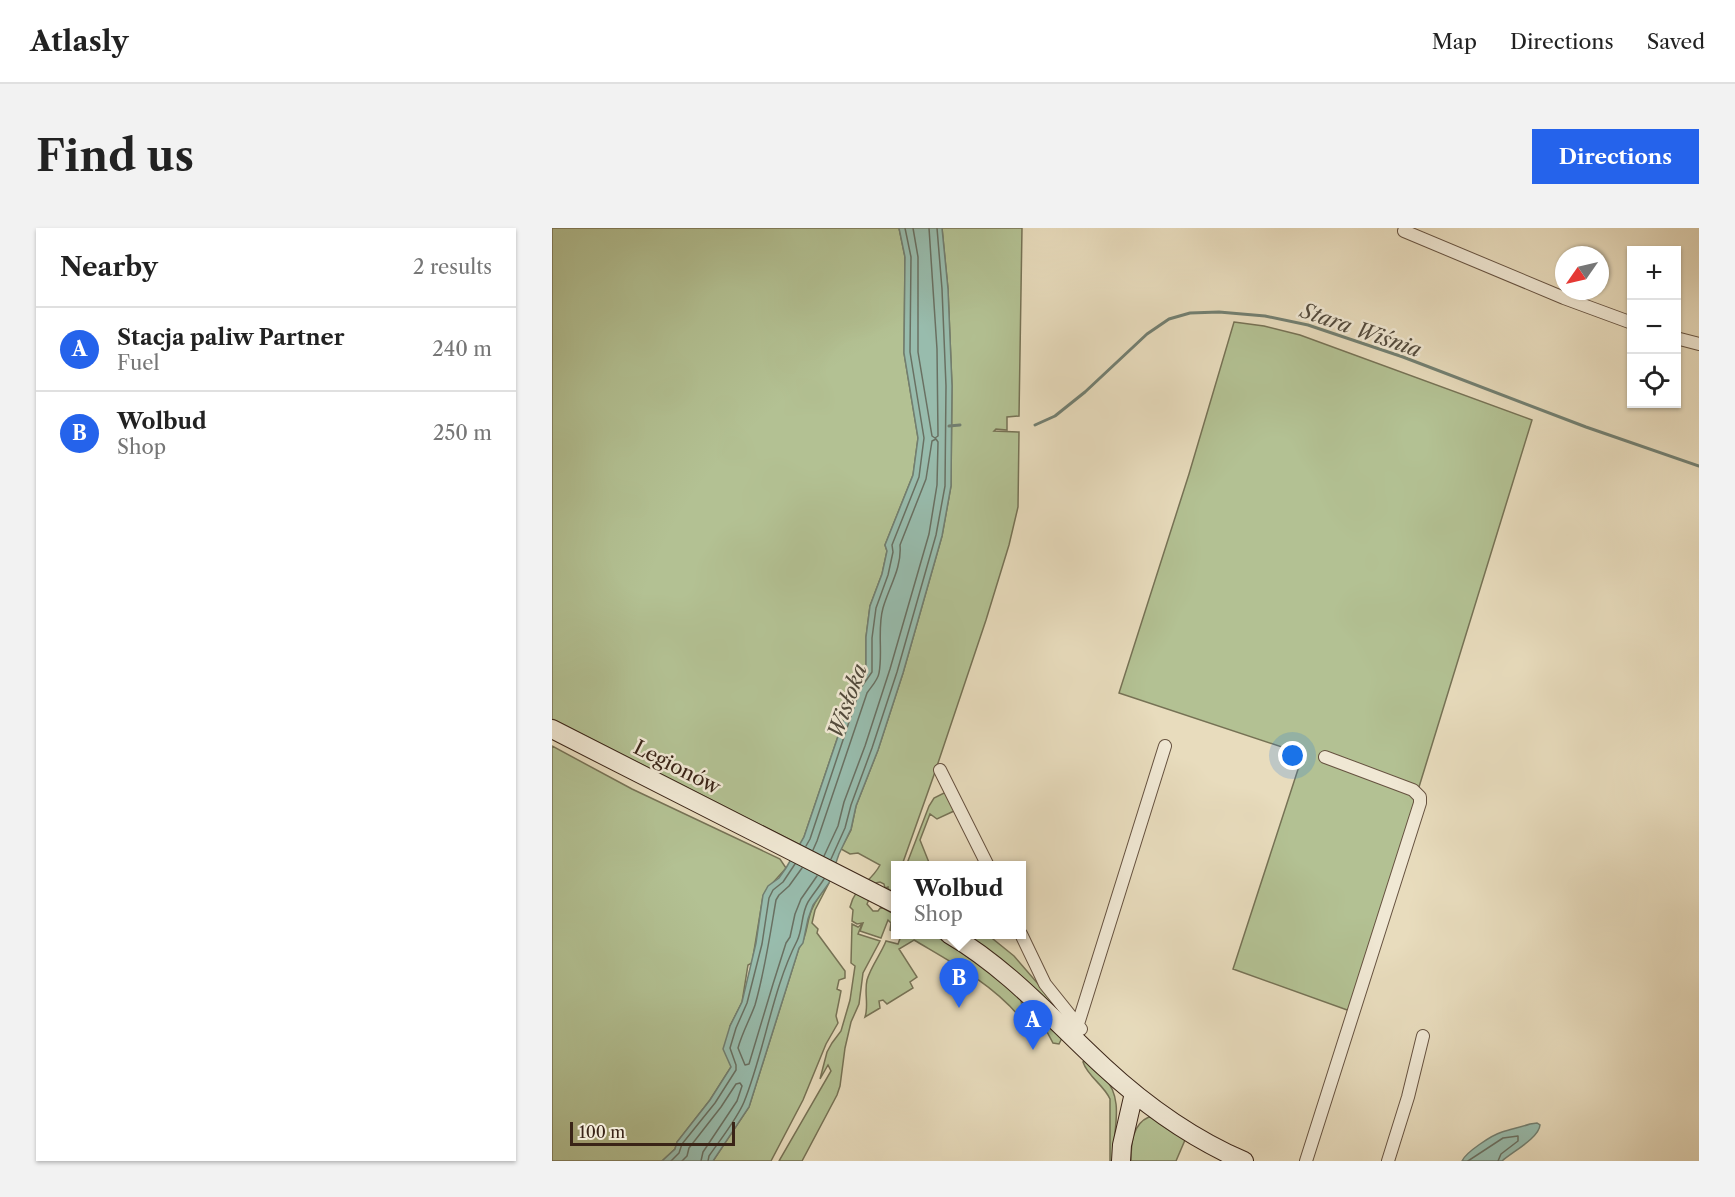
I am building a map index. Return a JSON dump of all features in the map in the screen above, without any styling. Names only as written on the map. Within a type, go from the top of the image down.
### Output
[{"type":"street","points":[[1404,231],[1564,298],[1627,321]]},
{"type":"street","points":[[1681,339],[1699,344]]},
{"type":"street","name":"Legionów","points":[[552,729],[890,901]]},
{"type":"street","points":[[1078,1032],[1164,746]]},
{"type":"street","points":[[1306,1161],[1420,803],[1420,797],[1413,790],[1325,757]]},
{"type":"street","points":[[940,770],[986,861]]},
{"type":"street","points":[[956,939],[991,963],[1078,1032]]},
{"type":"street","points":[[1023,939],[1045,984],[1104,1067],[1134,1093],[1198,1137],[1244,1161]]},
{"type":"street","points":[[1388,1161],[1408,1097],[1423,1036]]},
{"type":"street","points":[[1121,1161],[1122,1145],[1134,1093]]},
{"type":"shaded area","points":[[552,228],[899,228],[905,257],[904,353],[918,438],[913,475],[885,545],[887,551],[882,574],[870,606],[866,637],[866,671],[855,686],[800,845],[552,719]]},
{"type":"shaded area","points":[[942,228],[1022,228],[1019,416],[1007,417],[1007,430],[996,429],[994,431],[1019,432],[1018,507],[986,620],[903,861],[891,861],[891,891],[888,887],[885,888],[884,884],[876,883],[867,904],[873,911],[878,911],[881,907],[891,912],[891,923],[888,920],[881,938],[860,931],[863,923],[857,924],[852,921],[853,910],[850,907],[856,893],[880,865],[858,853],[850,854],[841,849],[851,830],[856,806],[878,750],[903,673],[942,536],[951,486],[952,386],[948,289]]},
{"type":"shaded area","points":[[1234,322],[1264,326],[1300,335],[1532,420],[1350,1011],[1233,969],[1303,754],[1119,693],[1189,474]]},
{"type":"shaded area","points":[[552,746],[632,789],[780,859],[786,868],[763,896],[752,963],[748,965],[742,1002],[730,1026],[731,1067],[710,1100],[677,1142],[675,1149],[662,1161],[552,1161]]},
{"type":"shaded area","points":[[944,793],[948,794],[954,811],[937,819],[930,814],[920,840],[928,861],[908,861],[929,806],[934,798]]},
{"type":"shaded area","points":[[829,883],[815,910],[812,923],[845,971],[845,978],[839,980],[837,989],[841,991],[836,1016],[838,1023],[826,1044],[803,1100],[771,1161],[713,1161],[749,1107],[811,912],[816,900]]},
{"type":"shaded area","points":[[852,924],[858,927],[862,924],[858,934],[880,941],[863,973],[859,1004],[851,1022],[845,1048],[840,1086],[802,1161],[779,1161],[831,1071],[828,1065],[820,1079],[827,1052],[841,1031],[850,1000],[855,966],[851,963]]},
{"type":"shaded area","points":[[900,939],[941,939],[990,971],[1021,1000],[1022,1008],[1019,1016],[983,983],[914,940],[899,949],[917,977],[910,982],[913,988],[887,1004],[883,1000],[879,1001],[880,1008],[865,1017],[866,985],[869,975],[886,941],[898,944]]},
{"type":"shaded area","points":[[970,939],[993,939],[1014,956],[1071,1022]]},
{"type":"shaded area","points":[[1049,1025],[1062,1038],[1059,1044],[1053,1043],[1045,1028]]},
{"type":"shaded area","points":[[1085,1061],[1104,1077],[1115,1096],[1113,1161],[1110,1161],[1110,1099],[1088,1072],[1083,1062]]},
{"type":"shaded area","points":[[1149,1117],[1157,1119],[1185,1140],[1176,1161],[1131,1161],[1132,1141],[1136,1130],[1143,1120]]},
{"type":"water","points":[[899,228],[942,228],[948,289],[952,386],[951,486],[942,536],[903,673],[878,750],[856,806],[851,829],[829,883],[813,905],[803,943],[799,948],[749,1107],[713,1161],[662,1161],[675,1149],[677,1142],[710,1100],[731,1067],[723,1049],[730,1026],[742,1002],[756,943],[763,895],[768,886],[779,878],[804,837],[855,686],[866,671],[866,637],[870,606],[882,574],[887,551],[885,545],[913,475],[918,438],[904,353],[905,257]]},
{"type":"water","points":[[1530,1124],[1540,1125],[1535,1135],[1502,1161],[1462,1161],[1474,1149],[1492,1137]]},
{"type":"waterway","name":"Stara Wiśnia","points":[[1035,425],[1055,416],[1085,392],[1147,334],[1169,319],[1190,313],[1219,312],[1265,316],[1308,325],[1403,357],[1586,427],[1699,466]]},
{"type":"waterway","name":"Stara Wiśnia","points":[[949,426],[960,425]]},
{"type":"place","name":"Wolbud","points":[[959,1008]]},
{"type":"place","name":"Stacja paliw Partner","points":[[1033,1050]]},
{"type":"water label","name":"Wisłoka","points":[[847,701]]}]
